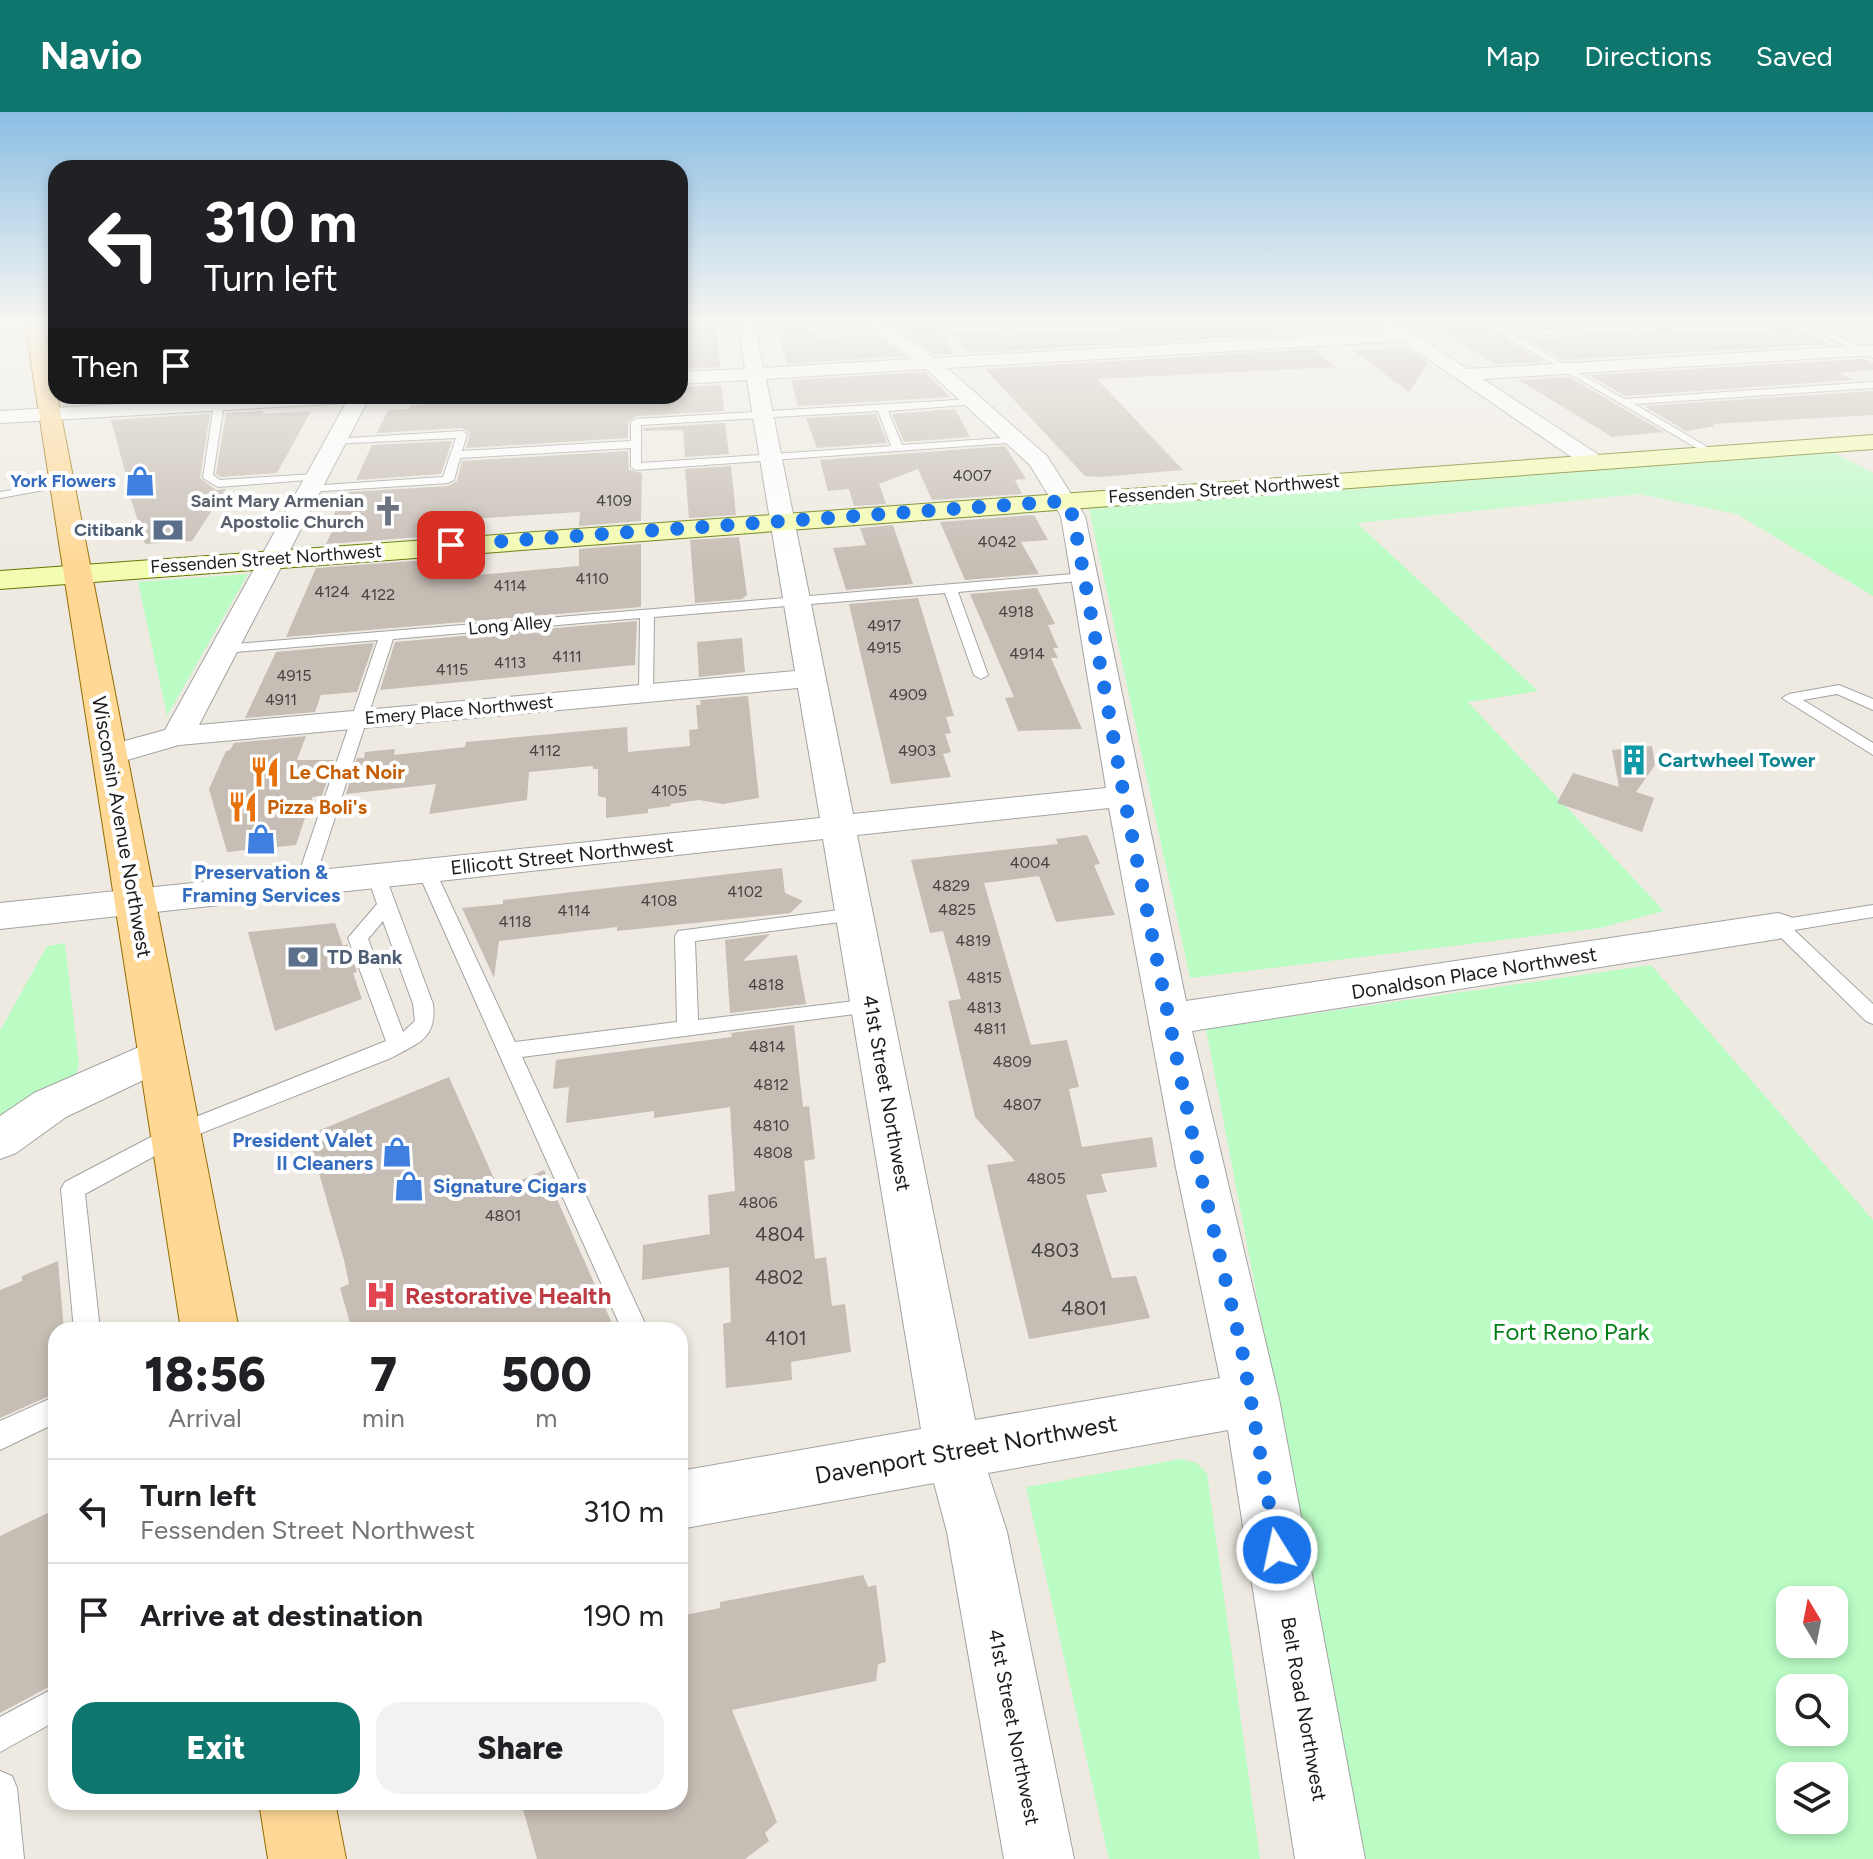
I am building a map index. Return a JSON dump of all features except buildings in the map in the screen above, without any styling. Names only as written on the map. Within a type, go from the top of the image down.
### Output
[{"type":"main road","name":"Wisconsin Avenue Northwest","points":[[49,405],[133,901],[209,1322]]},
{"type":"main road","points":[[298,1810],[307,1859]]},
{"type":"street","points":[[0,417],[210,405]]},
{"type":"street","points":[[177,736],[354,405]]},
{"type":"street","name":"41st Street Northwest","points":[[761,405],[953,1453],[977,1532],[1039,1859]]},
{"type":"street","name":"Belt Road Northwest","points":[[977,405],[1043,466],[1073,516],[1124,796],[1199,1168],[1252,1399],[1330,1859]]},
{"type":"street","points":[[1507,405],[1594,462]]},
{"type":"street","name":"Fessenden Street Northwest","points":[[0,580],[1873,442]]},
{"type":"street","name":"Emery Place Northwest","points":[[110,755],[177,736],[810,678]]},
{"type":"street","name":"Ellicott Street Northwest","points":[[0,916],[305,882],[382,890],[426,870],[1124,796]]},
{"type":"street","name":"Donaldson Place Northwest","points":[[1169,1019],[1778,926]]},
{"type":"street","points":[[0,1140],[50,1105],[162,1053]]},
{"type":"street","name":"Davenport Street Northwest","points":[[688,1499],[1252,1399]]},
{"type":"lane","points":[[219,405],[207,476],[218,484],[448,480],[462,434],[334,442]]},
{"type":"lane","points":[[935,405],[636,422],[636,467],[1016,440]]},
{"type":"lane","points":[[1627,405],[1712,454]]},
{"type":"lane","points":[[882,408],[898,449]]},
{"type":"lane","points":[[457,455],[636,444]]},
{"type":"lane","points":[[0,483],[62,478]]},
{"type":"lane","points":[[0,495],[62,478]]},
{"type":"lane","name":"Long Alley","points":[[224,649],[1085,577]]},
{"type":"lane","points":[[950,588],[981,675]]},
{"type":"lane","points":[[646,693],[647,613]]},
{"type":"lane","points":[[305,882],[387,635]]},
{"type":"lane","points":[[1873,705],[1839,689],[1789,698],[1873,750]]},
{"type":"lane","points":[[426,870],[631,1322]]},
{"type":"lane","points":[[86,1322],[73,1189],[176,1134],[398,1045],[415,1035],[425,1023],[423,1004],[382,890]]},
{"type":"lane","points":[[382,890],[358,938],[398,1045]]},
{"type":"lane","points":[[1778,926],[1873,911]]},
{"type":"lane","points":[[688,1029],[685,936],[855,914]]},
{"type":"lane","points":[[1778,926],[1873,1016]]},
{"type":"lane","points":[[509,1051],[871,1006]]},
{"type":"lane","points":[[0,1436],[48,1413]]},
{"type":"lane","points":[[0,1735],[48,1708]]},
{"type":"lane","points":[[0,1788],[6,1859]]},
{"type":"green space","points":[[1835,453],[1873,473],[1873,596],[1737,514],[1639,494],[1357,523],[1538,691],[1468,702],[1664,911],[1600,928],[1190,978],[1089,509]]},
{"type":"green space","points":[[248,574],[167,716],[138,582]]},
{"type":"green space","points":[[65,943],[79,1065],[75,1075],[0,1116],[0,1031],[47,946]]},
{"type":"green space","name":"Fort Reno Park","points":[[1651,965],[1873,1220],[1873,1859],[1364,1859],[1206,1029]]},
{"type":"green space","points":[[1181,1459],[1197,1463],[1207,1473],[1260,1859],[1109,1859],[1026,1487]]},
{"type":"place","name":"York Flowers","points":[[140,481]]},
{"type":"place","name":"Saint Mary Armenian Apostolic Church","points":[[388,511]]},
{"type":"place","name":"Citibank","points":[[168,530]]},
{"type":"place","name":"Cartwheel Tower","points":[[1634,760]]},
{"type":"place","name":"Le Chat Noir","points":[[265,772]]},
{"type":"place","name":"Pizza Boli's","points":[[243,807]]},
{"type":"place","name":"Preservation & Framing Services","points":[[261,839]]},
{"type":"place","name":"TD Bank","points":[[303,957]]},
{"type":"place","name":"President Valet II Cleaners","points":[[397,1152]]},
{"type":"place","name":"Signature Cigars","points":[[409,1186]]},
{"type":"place","name":"Restorative Health","points":[[381,1295]]},
{"type":"route","points":[[451,545],[1064,501],[1073,516],[1124,796],[1199,1168],[1252,1399],[1277,1550]]}]
